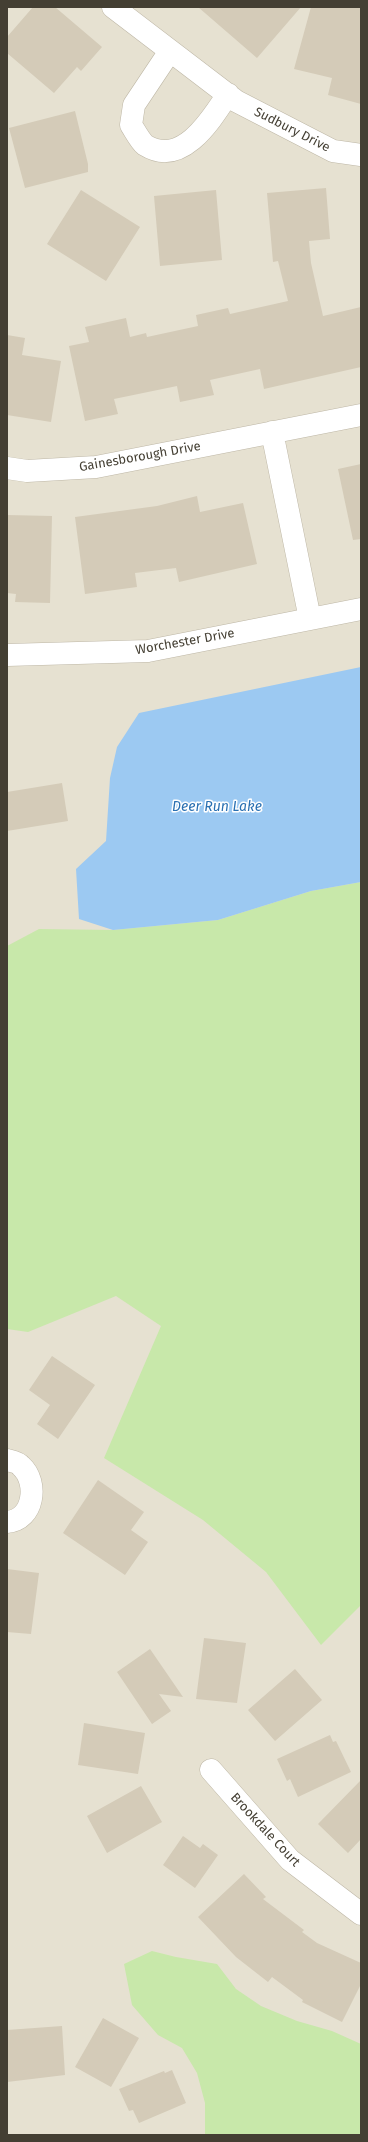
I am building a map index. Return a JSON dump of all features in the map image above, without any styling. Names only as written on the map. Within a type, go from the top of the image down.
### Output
[{"type":"street","name":"Sudbury Drive","points":[[113,7],[236,101],[333,151],[361,155]]},
{"type":"street","points":[[170,51],[134,104],[131,125],[144,145],[163,152],[185,146],[210,120],[228,94]]},
{"type":"street","name":"Gainesborough Drive","points":[[7,468],[27,471],[96,467],[361,415]]},
{"type":"street","points":[[272,432],[310,619]]},
{"type":"street","name":"Worchester Drive","points":[[7,655],[148,651],[361,609]]},
{"type":"street","points":[[7,1460],[20,1464],[27,1472],[33,1487],[29,1504],[22,1515],[7,1522]]},
{"type":"street","name":"Brookdale Court","points":[[211,1770],[290,1860],[361,1914]]},
{"type":"shaded area","points":[[7,7],[361,7],[361,2135],[7,2135]]},
{"type":"green space","points":[[361,882],[361,1605],[321,1645],[266,1572],[203,1520],[104,1458],[161,1326],[116,1296],[28,1332],[7,1329],[7,946],[39,929],[113,930],[218,920],[311,891]]},
{"type":"green space","points":[[152,1951],[217,1964],[236,1989],[261,2006],[297,2021],[332,2031],[361,2044],[361,2135],[205,2135],[205,2103],[197,2073],[182,2048],[158,2035],[132,2005],[124,1964]]},
{"type":"water","name":"Deer Run Lake","points":[[361,667],[361,882],[311,891],[218,920],[113,930],[79,919],[76,869],[106,841],[110,778],[117,747],[139,713]]},
{"type":"building","points":[[33,7],[55,7],[102,47],[81,71],[77,67],[54,93],[7,53],[7,37]]},
{"type":"building","points":[[198,7],[301,7],[257,58]]},
{"type":"building","points":[[311,7],[361,7],[361,104],[328,95],[332,78],[294,69]]},
{"type":"building","points":[[75,111],[88,164],[88,172],[25,188],[9,128]]},
{"type":"building","points":[[326,188],[330,239],[309,241],[311,263],[323,316],[361,307],[361,367],[264,389],[260,369],[210,380],[214,395],[180,402],[177,386],[114,399],[118,414],[85,421],[69,346],[89,342],[85,327],[126,318],[130,337],[146,333],[147,337],[198,326],[196,315],[228,308],[230,314],[288,301],[278,261],[273,262],[267,193]]},
{"type":"building","points":[[81,190],[140,227],[106,281],[47,244]]},
{"type":"building","points":[[216,190],[222,260],[160,266],[154,196]]},
{"type":"building","points":[[7,335],[25,338],[22,355],[61,361],[51,422],[7,415]]},
{"type":"building","points":[[361,464],[361,539],[353,540],[338,469]]},
{"type":"building","points":[[197,496],[200,512],[243,503],[257,564],[179,582],[176,568],[135,573],[137,587],[85,594],[75,517],[157,506]]},
{"type":"building","points":[[7,515],[52,516],[50,603],[15,602],[16,594],[7,593]]},
{"type":"building","points":[[62,783],[68,821],[7,831],[7,792]]},
{"type":"building","points":[[52,1356],[95,1385],[58,1439],[37,1424],[50,1405],[29,1390]]},
{"type":"building","points":[[98,1480],[144,1512],[131,1530],[148,1542],[125,1575],[63,1533]]},
{"type":"building","points":[[7,1569],[39,1573],[31,1634],[7,1632]]},
{"type":"building","points":[[204,1638],[246,1643],[237,1703],[196,1699]]},
{"type":"building","points":[[150,1649],[183,1697],[159,1694],[171,1711],[152,1724],[117,1672]]},
{"type":"building","points":[[295,1669],[322,1700],[275,1741],[248,1710]]},
{"type":"building","points":[[84,1723],[145,1733],[138,1774],[78,1765]]},
{"type":"building","points":[[330,1735],[333,1742],[336,1741],[351,1772],[298,1797],[290,1779],[287,1781],[277,1759]]},
{"type":"building","points":[[361,1780],[361,1839],[348,1853],[318,1824]]},
{"type":"building","points":[[141,1786],[162,1822],[107,1853],[87,1816]]},
{"type":"building","points":[[183,1836],[200,1848],[203,1844],[218,1855],[195,1888],[163,1865]]},
{"type":"building","points":[[244,1874],[266,1897],[263,1899],[304,1930],[302,1932],[317,1943],[361,1963],[361,1984],[342,2022],[302,2002],[303,2000],[272,1977],[268,1982],[236,1957],[198,1917]]},
{"type":"building","points":[[103,2018],[139,2038],[111,2087],[75,2067]]},
{"type":"building","points":[[62,2026],[65,2075],[7,2082],[7,2030]]},
{"type":"building","points":[[172,2070],[186,2103],[139,2123],[133,2110],[129,2111],[119,2089],[164,2071],[165,2073]]}]
